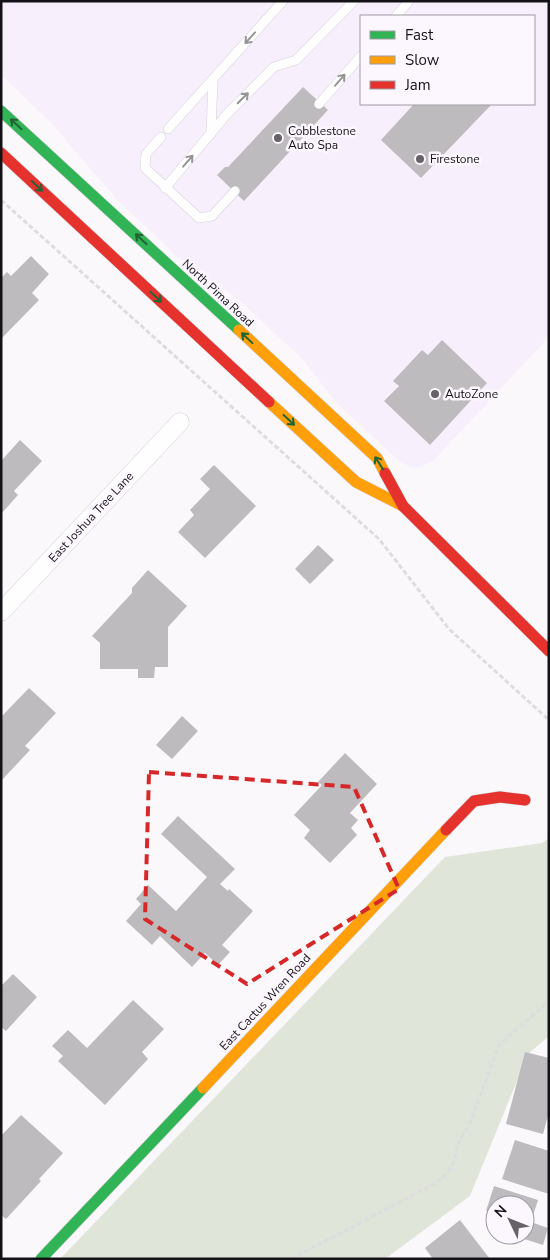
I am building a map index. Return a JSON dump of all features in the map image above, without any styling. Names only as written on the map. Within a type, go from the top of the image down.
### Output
[{"type":"main road","name":"North Pima Road","points":[[1,111],[376,458],[403,506],[549,651]]},
{"type":"main road","name":"North Pima Road","points":[[1,153],[356,482],[403,506]]},
{"type":"main road","name":"East Cactus Wren Road","points":[[41,1259],[474,801],[500,797],[525,800]]},
{"type":"street","name":"East Joshua Tree Lane","points":[[1,612],[180,422]]},
{"type":"lane","points":[[168,129],[283,1]]},
{"type":"lane","points":[[165,188],[227,114],[274,67],[296,60],[354,1]]},
{"type":"lane","points":[[397,15],[409,1]]},
{"type":"lane","points":[[319,104],[360,57]]},
{"type":"lane","points":[[211,134],[213,79]]},
{"type":"lane","points":[[161,136],[146,154],[145,168],[199,218],[212,216],[235,191]]},
{"type":"path","points":[[1,200],[379,540],[449,629],[549,720]]},
{"type":"path","points":[[291,1259],[436,1183],[448,1172],[455,1160],[457,1146],[470,1123],[499,1045],[549,1001]]},
{"type":"highlighted area","points":[[149,772],[354,787],[399,889],[247,984],[145,919]]},
{"type":"shaded area","points":[[1,1],[549,1],[549,337],[433,461],[413,468],[400,462],[346,412],[304,361],[238,299],[181,260],[117,200],[50,122],[1,75]]},
{"type":"shaded area","points":[[549,838],[549,1036],[528,1054],[470,1196],[385,1259],[60,1259],[445,857],[542,843]]},
{"type":"building","name":"Cobblestone Auto Spa","points":[[303,87],[328,110],[244,201],[217,175],[225,167],[228,167]]},
{"type":"building","name":"Firestone","points":[[413,105],[491,105],[421,178],[381,140]]},
{"type":"building","points":[[31,256],[49,274],[32,293],[39,300],[1,339],[1,278],[7,272],[11,276]]},
{"type":"building","name":"AutoZone","points":[[442,340],[487,383],[430,445],[384,401],[399,386],[393,381],[422,350],[428,355]]},
{"type":"building","points":[[20,440],[42,461],[14,491],[18,495],[1,514],[1,461]]},
{"type":"building","points":[[214,465],[256,506],[205,558],[178,532],[194,515],[190,510],[210,489],[200,479]]},
{"type":"building","points":[[318,545],[334,560],[310,584],[295,569]]},
{"type":"building","points":[[148,570],[187,606],[168,627],[168,667],[155,667],[154,678],[138,678],[138,669],[100,669],[100,643],[92,636],[132,593],[132,588]]},
{"type":"building","points":[[29,688],[56,713],[25,746],[30,750],[1,781],[1,717]]},
{"type":"building","points":[[182,716],[198,731],[172,759],[156,745]]},
{"type":"building","points":[[345,753],[377,784],[350,813],[358,820],[351,828],[357,835],[330,863],[304,838],[310,830],[294,815],[322,785],[318,782]]},
{"type":"building","points":[[178,816],[235,869],[220,884],[228,891],[229,889],[253,911],[222,945],[230,952],[218,965],[205,953],[192,967],[160,936],[152,945],[126,921],[141,904],[136,899],[148,885],[176,911],[207,877],[161,834]]},
{"type":"building","points":[[13,974],[37,997],[6,1031],[1,1027],[1,986]]},
{"type":"building","points":[[133,1000],[164,1029],[142,1052],[148,1059],[105,1105],[58,1061],[63,1056],[52,1046],[68,1030],[87,1048]]},
{"type":"building","points":[[525,1052],[549,1058],[549,1112],[543,1134],[506,1124]]},
{"type":"building","points":[[21,1115],[63,1153],[39,1179],[41,1181],[6,1219],[1,1215],[1,1136]]},
{"type":"building","points":[[515,1140],[549,1151],[549,1194],[502,1179]]},
{"type":"building","points":[[494,1186],[522,1195],[491,1195]]},
{"type":"building","points":[[460,1220],[490,1259],[433,1259],[425,1248]]},
{"type":"building","points":[[535,1223],[548,1228],[543,1245],[535,1242]]},
{"type":"traffic: fast","points":[[1,111],[239,330]]},
{"type":"traffic: fast","points":[[41,1259],[203,1088]]},
{"type":"traffic: slow","points":[[239,330],[377,458],[385,473]]},
{"type":"traffic: slow","points":[[269,402],[356,482],[403,506]]},
{"type":"traffic: slow","points":[[203,1088],[446,830]]},
{"type":"traffic: jam","points":[[1,153],[269,402]]},
{"type":"traffic: jam","points":[[385,473],[403,506],[549,651]]},
{"type":"traffic: jam","points":[[446,830],[474,801],[500,797],[525,800]]},
{"type":"place","name":"Cobblestone Auto Spa","points":[[278,138]]},
{"type":"place","name":"Firestone","points":[[420,159]]},
{"type":"place","name":"AutoZone","points":[[435,394]]}]
